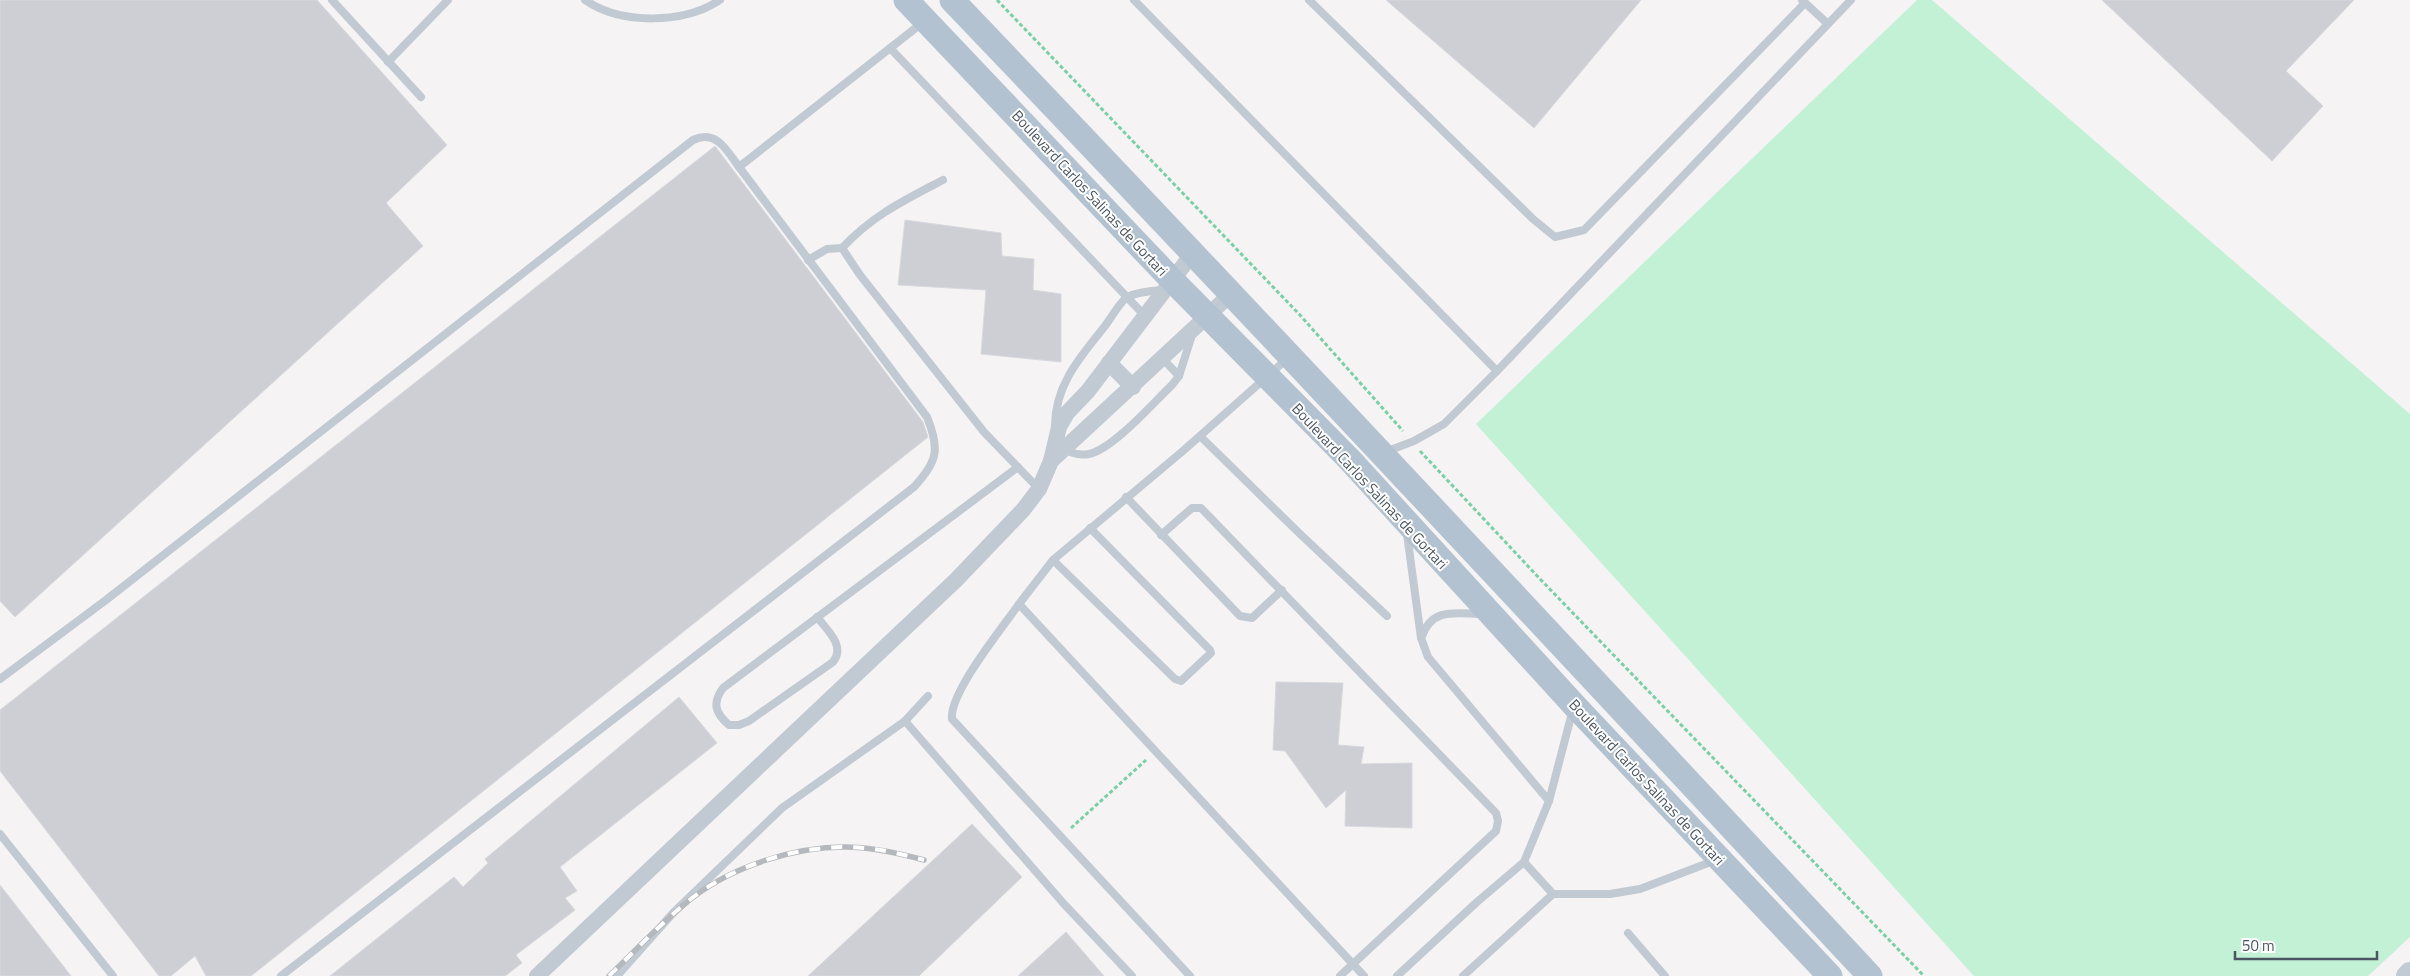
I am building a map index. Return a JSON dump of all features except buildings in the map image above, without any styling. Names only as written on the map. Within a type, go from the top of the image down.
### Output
[{"type":"main road","name":"Boulevard Carlos Salinas de Gortari","points":[[906,0],[1201,323],[1266,377],[1349,459],[1574,705],[1830,976]]},
{"type":"main road","name":"Boulevard Carlos Salinas de Gortari","points":[[952,0],[1232,293],[1289,357],[1383,453],[1870,976]]},
{"type":"street","points":[[537,976],[956,580],[1023,510],[1039,489],[1059,446],[1067,413],[1109,363],[1193,253]]},
{"type":"street","points":[[1059,446],[1133,387],[1232,293]]},
{"type":"street","points":[[1109,363],[1133,387]]},
{"type":"street","points":[[2407,976],[2410,973]]},
{"type":"lane","points":[[332,0],[421,97]]},
{"type":"lane","points":[[388,62],[448,0]]},
{"type":"lane","points":[[586,0],[606,12],[637,17],[692,13],[720,0]]},
{"type":"lane","points":[[1134,0],[1497,371]]},
{"type":"lane","points":[[1309,0],[1533,219],[1555,236],[1584,230],[1804,1],[1828,24]]},
{"type":"lane","points":[[1383,453],[1411,442],[1444,424],[1497,371],[1851,0]]},
{"type":"lane","points":[[739,168],[926,20]]},
{"type":"lane","points":[[890,48],[1145,316]]},
{"type":"lane","points":[[0,680],[106,600],[694,140],[703,136],[711,136],[722,144],[927,417],[935,437],[936,456],[926,474],[914,486],[281,976]]},
{"type":"lane","points":[[808,260],[827,249],[842,248],[860,229],[881,213],[943,180]]},
{"type":"lane","points":[[842,248],[860,275],[984,432],[1039,489]]},
{"type":"lane","points":[[1168,285],[1126,298],[1073,366],[1060,390],[1055,411],[1059,446],[1086,455],[1105,448],[1172,385],[1179,376],[1201,323]]},
{"type":"lane","points":[[1190,976],[952,719],[951,712],[965,683],[1019,604],[1053,560],[1200,436],[1289,357]]},
{"type":"lane","points":[[1162,360],[1179,376]]},
{"type":"lane","points":[[1200,436],[1387,616]]},
{"type":"lane","points":[[817,616],[835,640],[838,656],[749,720],[738,725],[729,725],[720,718],[716,708],[716,697],[723,688],[817,616],[1018,467]]},
{"type":"lane","points":[[1126,498],[1244,619],[1255,616],[1282,590]]},
{"type":"lane","points":[[1161,535],[1192,508],[1199,507],[1282,590],[1498,816],[1496,831],[1340,976]]},
{"type":"lane","points":[[1406,522],[1421,638],[1428,657],[1549,801]]},
{"type":"lane","points":[[1053,560],[1175,679],[1181,681],[1186,678],[1210,654],[1210,650],[1090,528]]},
{"type":"lane","points":[[1019,604],[1364,976]]},
{"type":"lane","points":[[1421,638],[1432,618],[1439,615],[1491,614]]},
{"type":"lane","points":[[617,976],[673,913],[782,808],[905,720],[928,696]]},
{"type":"lane","points":[[1397,976],[1477,902],[1524,862],[1549,801],[1574,705]]},
{"type":"lane","points":[[905,720],[1064,904],[1132,976]]},
{"type":"lane","points":[[0,834],[113,976]]},
{"type":"lane","points":[[1463,976],[1553,894],[1610,894],[1640,889],[1719,859]]},
{"type":"lane","points":[[1524,862],[1553,894]]},
{"type":"lane","points":[[1628,934],[1665,976]]},
{"type":"path","points":[[998,0],[1299,314],[1411,442],[1540,580],[1924,976]]},
{"type":"path","points":[[1061,837],[1156,752]]},
{"type":"green space","points":[[1917,0],[1932,0],[2410,414],[2410,937],[2368,976],[1974,976],[1476,424]]},
{"type":"railway","points":[[609,976],[660,926],[692,898],[708,887],[745,868],[805,850],[845,847],[885,851],[924,860]]}]
